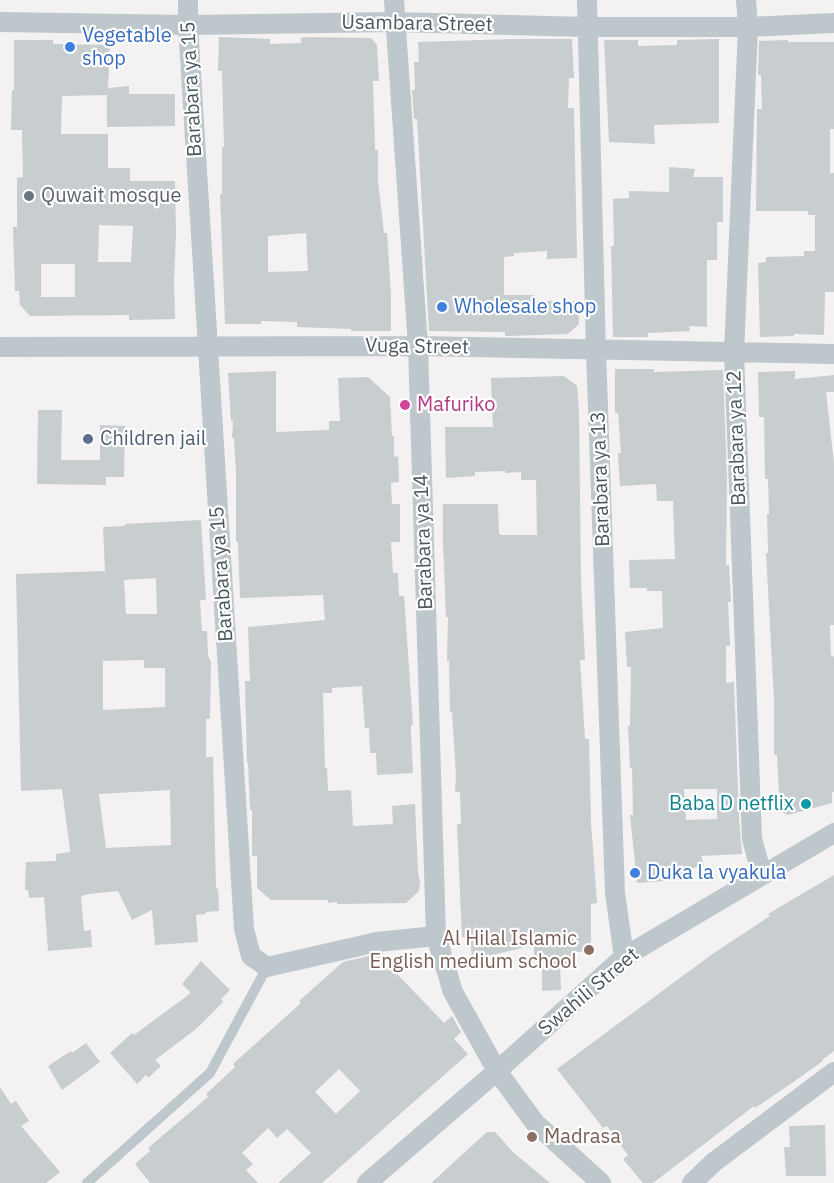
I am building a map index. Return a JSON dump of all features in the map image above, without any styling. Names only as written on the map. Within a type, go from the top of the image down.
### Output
[{"type":"street","name":"Barabara ya 15","points":[[188,0],[207,346],[244,929],[251,956],[267,967]]},
{"type":"street","name":"Barabara ya 14","points":[[394,0],[418,346],[436,936],[453,992],[497,1071],[535,1124],[601,1183]]},
{"type":"street","name":"Barabara ya 13","points":[[586,0],[615,892],[624,957]]},
{"type":"street","name":"Barabara ya 12","points":[[746,0],[748,27],[734,353],[752,839],[762,874]]},
{"type":"street","name":"Usambara Street","points":[[0,22],[188,25],[395,22],[587,27],[748,27],[834,23]]},
{"type":"street","name":"Vuga Street","points":[[0,347],[418,346],[834,354]]},
{"type":"street","name":"Swahili Street","points":[[367,1183],[624,957],[834,833]]},
{"type":"street","points":[[267,967],[377,942],[436,936]]},
{"type":"street","points":[[692,1183],[714,1162],[834,1072]]},
{"type":"lane","points":[[87,1183],[210,1073],[267,967]]},
{"type":"building","points":[[219,37],[270,39],[270,44],[301,43],[301,38],[309,37],[371,38],[377,45],[379,81],[373,81],[375,150],[378,150],[378,181],[384,233],[387,233],[391,331],[297,327],[297,322],[261,321],[261,324],[225,324],[220,194],[222,194],[222,147],[224,147],[222,71],[218,71]],"holes":[[[306,233],[308,271],[268,272],[268,236]]]},
{"type":"building","points":[[572,39],[574,78],[569,78],[568,108],[574,108],[577,258],[547,259],[547,251],[514,253],[514,256],[504,257],[504,295],[534,295],[534,301],[578,301],[579,324],[568,334],[505,336],[505,332],[429,331],[417,119],[414,119],[412,90],[415,90],[414,62],[419,62],[418,42]]},
{"type":"building","points":[[719,39],[719,123],[654,125],[655,144],[609,142],[604,40],[638,40],[638,46],[677,45],[677,40]]},
{"type":"building","points":[[14,40],[53,40],[53,44],[110,45],[108,88],[129,86],[129,94],[175,94],[175,126],[107,127],[107,95],[62,96],[61,134],[108,134],[108,168],[130,168],[130,181],[175,181],[175,319],[129,320],[129,315],[30,316],[20,305],[19,291],[15,291],[13,227],[17,227],[17,178],[23,177],[22,130],[11,130],[12,90],[14,90]],"holes":[[[99,225],[133,226],[131,262],[98,262]],[[41,264],[75,264],[75,297],[41,297]]]},
{"type":"building","points":[[788,40],[788,42],[834,42],[834,129],[830,129],[830,173],[834,173],[834,292],[825,292],[824,335],[794,334],[794,336],[760,337],[758,263],[766,262],[766,257],[804,256],[804,251],[815,251],[815,215],[808,215],[808,211],[756,211],[757,109],[762,109],[761,75],[758,75],[759,41]]},
{"type":"building","points":[[669,167],[695,169],[693,177],[723,177],[723,222],[717,222],[717,260],[707,260],[707,327],[689,326],[690,331],[648,333],[648,337],[613,337],[611,246],[614,246],[613,199],[629,198],[629,191],[669,192]]},
{"type":"building","points":[[615,369],[654,369],[654,372],[723,370],[727,477],[726,565],[729,565],[731,602],[728,602],[730,646],[726,646],[726,683],[734,682],[742,854],[701,856],[704,865],[690,869],[691,879],[637,883],[630,815],[633,815],[628,726],[630,726],[631,667],[627,667],[625,632],[663,628],[662,591],[630,588],[629,560],[675,559],[673,501],[657,501],[656,484],[620,486],[618,453],[621,453],[618,413],[615,413]],"holes":[[[684,789],[717,789],[717,819],[686,820]]]},
{"type":"building","points":[[276,371],[276,432],[329,430],[329,421],[340,421],[338,378],[368,377],[390,397],[394,457],[398,456],[399,482],[391,483],[392,504],[400,504],[400,542],[391,542],[393,573],[398,573],[399,596],[404,596],[413,725],[411,725],[411,733],[413,773],[377,775],[376,753],[370,753],[369,728],[365,728],[362,686],[332,688],[332,693],[323,693],[325,768],[327,768],[328,791],[351,790],[353,826],[393,824],[392,806],[415,804],[420,881],[419,891],[406,903],[337,904],[337,902],[328,903],[328,900],[271,900],[257,888],[257,856],[252,856],[252,810],[250,810],[247,763],[245,681],[250,681],[248,627],[325,620],[323,595],[240,598],[238,542],[236,542],[236,473],[228,373]]},
{"type":"building","points":[[795,371],[795,379],[834,375],[834,392],[826,392],[834,463],[834,625],[830,625],[831,657],[834,656],[834,792],[832,792],[832,803],[788,815],[780,811],[777,755],[774,755],[774,700],[766,553],[768,553],[768,479],[765,479],[764,417],[759,417],[758,372]]},
{"type":"building","points":[[564,376],[577,386],[579,411],[581,583],[585,660],[580,660],[585,739],[589,739],[591,822],[597,903],[591,904],[591,952],[572,952],[571,967],[560,966],[561,990],[542,991],[542,964],[534,964],[534,945],[472,960],[470,937],[462,937],[457,824],[461,824],[460,792],[455,792],[443,543],[443,504],[498,504],[501,535],[537,535],[536,480],[521,480],[521,472],[506,473],[505,471],[475,472],[475,476],[446,478],[445,427],[493,427],[491,378]]},
{"type":"building","points":[[38,410],[62,410],[61,460],[100,460],[100,425],[125,426],[124,477],[106,477],[106,485],[37,484]]},
{"type":"building","points":[[201,520],[206,600],[200,600],[202,631],[207,631],[208,656],[211,662],[210,719],[206,719],[206,757],[213,757],[216,889],[218,888],[219,911],[196,915],[198,942],[155,945],[152,910],[132,920],[118,891],[89,894],[81,896],[84,931],[91,930],[92,947],[48,951],[44,897],[29,898],[28,890],[25,890],[26,862],[56,861],[56,854],[70,852],[70,850],[62,789],[21,791],[16,574],[105,571],[103,527],[125,526],[125,524]],"holes":[[[156,578],[157,614],[126,614],[124,580]],[[144,660],[144,668],[165,668],[165,707],[103,710],[103,661]],[[170,790],[171,845],[106,848],[99,794]]]},
{"type":"building","points":[[834,875],[834,1051],[789,1085],[755,1108],[754,1106],[653,1183],[643,1183],[623,1159],[628,1155],[607,1126],[603,1128],[557,1069],[711,955],[770,916],[768,914]]},
{"type":"building","points":[[378,954],[444,1023],[452,1016],[461,1032],[454,1039],[468,1054],[322,1183],[278,1183],[311,1153],[287,1129],[277,1138],[268,1128],[242,1153],[253,1164],[246,1170],[258,1183],[150,1183],[135,1164],[150,1151],[148,1148],[208,1097],[206,1094],[235,1067],[233,1064],[343,962]],"holes":[[[339,1069],[360,1091],[336,1114],[315,1092]]]},
{"type":"building","points":[[201,961],[230,990],[221,999],[223,1002],[196,1029],[155,1060],[161,1066],[137,1084],[110,1053],[132,1033],[134,1035],[191,993],[182,984]]},
{"type":"building","points":[[86,1043],[100,1062],[62,1090],[48,1066]]},
{"type":"building","points":[[0,1087],[11,1104],[16,1101],[29,1121],[21,1126],[60,1172],[46,1183],[0,1183]]},
{"type":"building","points":[[825,1125],[826,1176],[786,1176],[784,1147],[790,1147],[789,1126]]},
{"type":"building","points":[[487,1132],[495,1132],[513,1152],[550,1183],[431,1183]]},
{"type":"place","name":"Vegetable shop","points":[[70,47]]},
{"type":"place","name":"Quwait mosque","points":[[29,196]]},
{"type":"place","name":"Wholesale shop","points":[[442,307]]},
{"type":"place","name":"Mafuriko","points":[[405,405]]},
{"type":"place","name":"Children jail","points":[[88,439]]},
{"type":"place","name":"Baba D netflix","points":[[806,804]]},
{"type":"place","name":"Duka la vyakula","points":[[635,873]]},
{"type":"place","name":"Al Hilal Islamic English medium school","points":[[589,950]]},
{"type":"place","name":"Madrasa","points":[[532,1137]]}]
